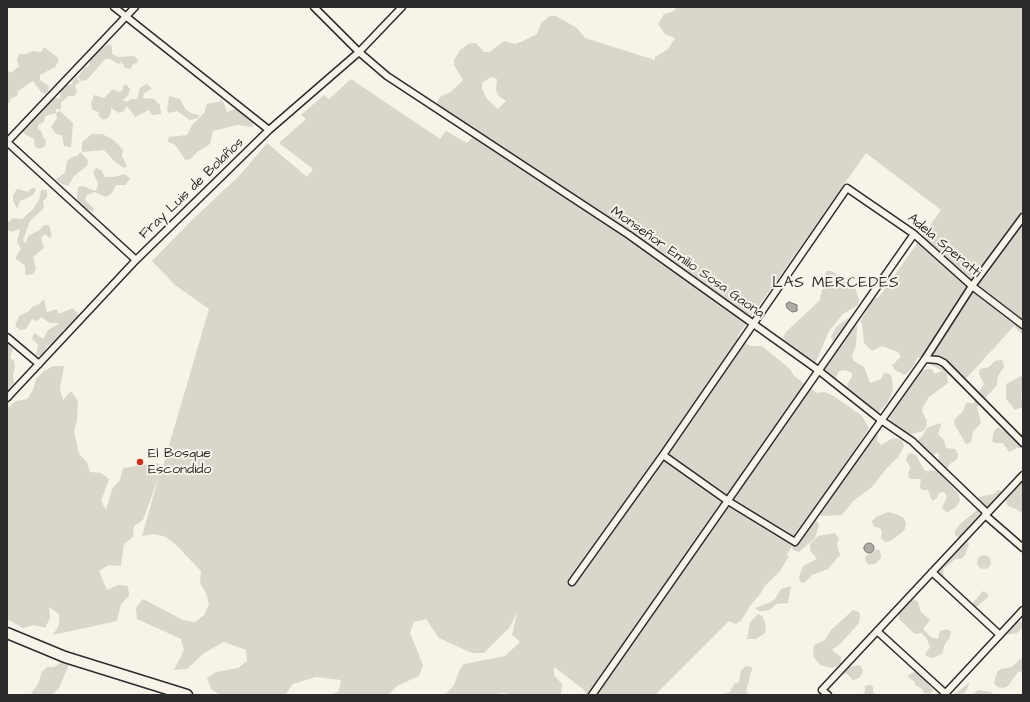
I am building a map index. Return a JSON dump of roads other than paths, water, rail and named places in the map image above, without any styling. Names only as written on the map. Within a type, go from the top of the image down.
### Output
[{"type":"main road","points":[[7,633],[65,657],[169,693],[187,695]]},
{"type":"street","points":[[114,7],[269,130]]},
{"type":"street","points":[[135,7],[7,142],[136,260]]},
{"type":"street","name":"Monseñor Emilio Sosa Gaona","points":[[314,7],[359,52],[387,76],[630,235],[818,370],[881,420],[912,441],[1023,548]]},
{"type":"street","name":"Fray Luis de Bolaños","points":[[7,398],[136,260],[269,130],[359,52],[402,7]]},
{"type":"street","name":"Adela Speratti","points":[[753,324],[847,188],[914,234],[972,286],[1023,326]]},
{"type":"street","points":[[663,455],[728,501],[795,542],[925,359],[972,286],[1023,218]]},
{"type":"street","points":[[592,695],[914,234]]},
{"type":"street","points":[[572,582],[663,455],[753,324]]},
{"type":"street","points":[[7,337],[39,364]]},
{"type":"street","points":[[925,359],[938,360],[944,363],[1023,443]]},
{"type":"street","points":[[828,695],[822,690],[1023,475]]},
{"type":"street","points":[[932,572],[1000,635]]},
{"type":"street","points":[[877,631],[945,694],[1023,610]]},
{"type":"place","name":"El Bosque Escondido","points":[[140,462]]},
{"type":"district","name":"LAS MERCEDES","points":[[836,284]]}]
